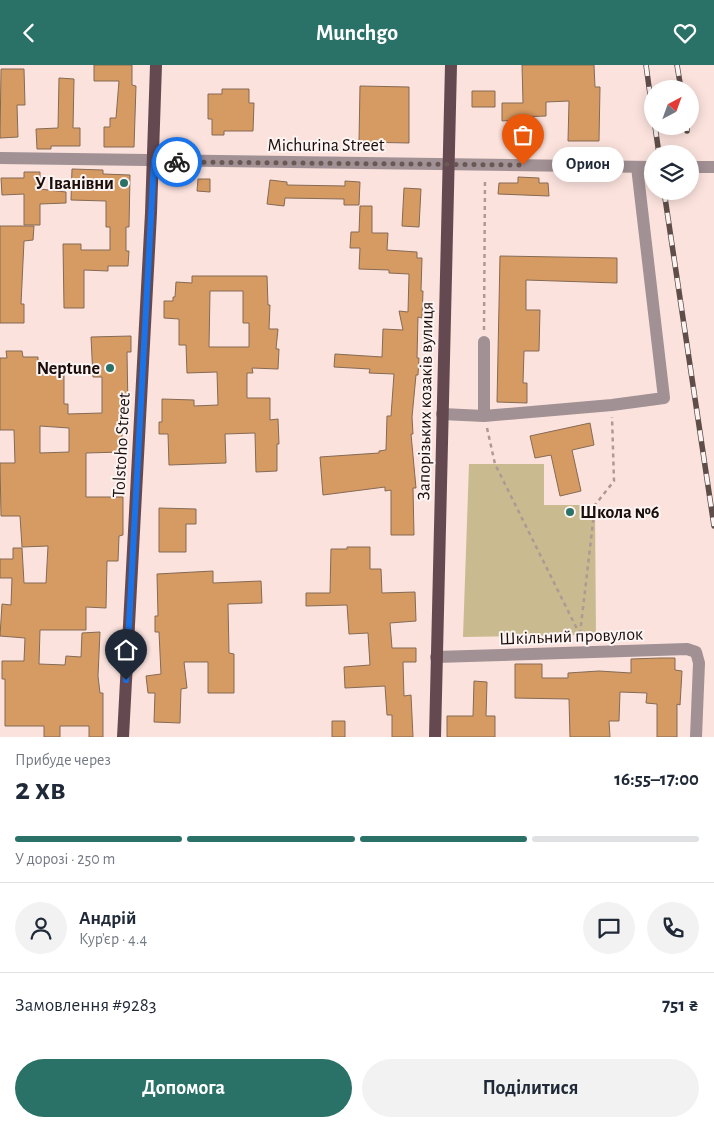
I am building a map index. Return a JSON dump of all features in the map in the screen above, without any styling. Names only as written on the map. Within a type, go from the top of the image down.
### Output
[{"type":"main road","name":"Tolstoho Street","points":[[124,737],[154,161],[156,65]]},
{"type":"main road","name":"Запорізьких козаків вулиця","points":[[435,737],[451,65]]},
{"type":"street","name":"Michurina Street","points":[[0,158],[644,167]]},
{"type":"street","points":[[442,414],[484,416],[612,405],[664,398],[637,167]]},
{"type":"street","points":[[699,167],[714,167]]},
{"type":"street","points":[[484,342],[484,416]]},
{"type":"street","name":"Шкільний провулок","points":[[436,657],[687,649],[696,653],[699,663],[696,737]]},
{"type":"path","points":[[484,342],[485,164]]},
{"type":"path","points":[[580,653],[580,635],[595,505],[614,481],[612,405]]},
{"type":"path","points":[[484,416],[495,464],[580,635]]},
{"type":"shaded area","points":[[469,464],[544,464],[544,505],[595,505],[596,635],[463,637]]},
{"type":"building","points":[[94,65],[132,65],[132,85],[136,86],[134,147],[104,147],[104,127],[110,127],[110,118],[116,118],[119,81],[94,81]]},
{"type":"building","points":[[522,65],[594,65],[595,87],[600,87],[599,141],[568,141],[569,101],[546,102],[546,116],[518,117],[518,120],[502,121],[502,103],[523,103]]},
{"type":"building","points":[[1,69],[24,69],[25,105],[17,105],[18,137],[0,138]]},
{"type":"building","points":[[59,78],[74,79],[73,128],[80,128],[80,146],[51,146],[51,149],[37,149],[36,129],[58,128]]},
{"type":"building","points":[[360,86],[409,87],[409,143],[359,142]]},
{"type":"building","points":[[222,89],[249,89],[249,103],[254,103],[253,131],[224,131],[224,135],[212,135],[212,119],[208,119],[208,94],[222,94]]},
{"type":"building","points":[[472,91],[495,91],[495,107],[472,107]]},
{"type":"building","points":[[72,169],[103,170],[103,174],[130,175],[129,227],[126,227],[126,251],[129,251],[128,266],[108,266],[108,271],[84,270],[84,308],[64,308],[63,244],[81,244],[81,250],[110,250],[110,227],[106,227],[106,201],[71,200]]},
{"type":"building","points":[[24,172],[40,172],[40,189],[66,192],[66,203],[40,204],[40,225],[24,225],[24,194],[2,195],[1,178],[24,178]]},
{"type":"building","points":[[518,177],[539,178],[539,183],[548,183],[549,196],[498,194],[499,183],[518,183]]},
{"type":"building","points":[[198,179],[210,179],[210,192],[197,191]]},
{"type":"building","points":[[270,180],[287,182],[287,185],[345,186],[345,181],[360,182],[359,205],[344,205],[344,199],[285,198],[284,206],[267,204]]},
{"type":"building","points":[[404,188],[421,189],[419,227],[402,226]]},
{"type":"building","points":[[360,206],[372,206],[372,233],[388,233],[387,250],[417,252],[417,258],[422,258],[422,318],[418,317],[418,375],[416,375],[412,417],[413,434],[411,434],[416,488],[413,488],[414,535],[391,535],[391,490],[385,491],[385,487],[323,495],[320,457],[379,453],[379,451],[386,450],[387,416],[391,416],[394,374],[369,373],[370,369],[334,367],[335,354],[382,357],[383,329],[403,330],[399,311],[408,312],[409,274],[389,273],[389,270],[359,269],[360,248],[350,248],[351,232],[359,232]]},
{"type":"building","points":[[0,226],[34,226],[33,240],[24,241],[21,304],[24,304],[24,323],[0,323]]},
{"type":"building","points":[[500,256],[617,258],[617,283],[526,280],[526,310],[540,310],[539,351],[524,351],[523,383],[527,383],[527,403],[497,402]]},
{"type":"building","points":[[192,276],[267,276],[268,305],[270,305],[269,329],[278,329],[276,349],[279,349],[278,369],[252,368],[253,373],[247,373],[247,398],[270,398],[270,420],[278,419],[277,471],[256,472],[255,433],[225,434],[226,463],[169,465],[168,434],[159,434],[159,422],[162,422],[162,399],[194,400],[194,406],[218,405],[217,372],[187,373],[186,345],[179,345],[179,319],[164,318],[164,301],[173,301],[176,282],[192,283]],"holes":[[[210,291],[243,291],[243,323],[249,323],[249,347],[209,347]]]},
{"type":"building","points":[[131,336],[131,352],[127,352],[128,408],[122,408],[122,452],[86,453],[86,497],[123,497],[123,535],[119,536],[118,561],[107,561],[106,608],[86,607],[86,630],[40,630],[39,664],[65,665],[66,656],[81,657],[82,633],[100,632],[98,676],[100,693],[103,693],[103,737],[89,737],[89,726],[60,726],[60,737],[44,737],[44,726],[5,726],[5,679],[2,679],[2,661],[24,661],[25,638],[0,636],[2,604],[11,605],[12,578],[0,578],[0,559],[13,559],[13,548],[22,548],[24,583],[46,583],[48,546],[22,547],[20,516],[1,516],[0,463],[15,463],[14,430],[0,430],[0,358],[7,358],[6,351],[22,351],[23,357],[38,357],[38,363],[46,362],[47,372],[64,372],[64,404],[68,404],[68,414],[102,413],[102,377],[93,377],[91,337]],"holes":[[[40,426],[69,428],[69,452],[40,453]]]},
{"type":"building","points":[[590,423],[594,445],[572,450],[581,491],[560,496],[551,455],[535,458],[530,436]]},
{"type":"building","points":[[159,508],[196,509],[196,524],[186,524],[186,552],[159,552]]},
{"type":"building","points":[[347,547],[370,547],[370,569],[381,569],[382,593],[415,592],[416,621],[390,623],[392,648],[416,648],[416,662],[403,662],[404,696],[411,695],[413,737],[392,737],[392,715],[387,715],[385,686],[345,688],[344,667],[370,665],[368,633],[349,634],[347,605],[306,606],[306,593],[330,593],[331,549],[347,549]]},
{"type":"building","points":[[213,571],[213,583],[261,581],[262,603],[228,604],[229,653],[234,654],[234,693],[208,693],[208,662],[184,662],[187,688],[181,689],[180,723],[154,722],[155,693],[148,693],[146,676],[161,674],[159,632],[155,632],[155,616],[158,616],[157,574]]},
{"type":"building","points":[[675,658],[675,670],[682,671],[680,705],[677,704],[677,737],[657,737],[657,704],[646,703],[647,693],[620,692],[619,721],[609,721],[610,737],[570,737],[569,699],[515,698],[515,664],[542,664],[542,678],[568,678],[568,673],[599,671],[631,673],[631,659]]},
{"type":"building","points":[[474,681],[487,682],[486,716],[495,716],[495,737],[447,737],[447,716],[473,716]]},
{"type":"building","points":[[332,721],[345,721],[345,737],[332,737]]},
{"type":"railway","points":[[646,65],[648,80]]},
{"type":"railway","points":[[677,65],[680,80]]},
{"type":"railway","points":[[656,135],[658,145]]},
{"type":"railway","points":[[665,200],[714,526]]},
{"type":"way so far","points":[[177,162],[523,165]]},
{"type":"place","name":"Орион","points":[[523,165]]},
{"type":"place","name":"У Іванівни","points":[[124,183]]},
{"type":"place","name":"Neptune","points":[[110,368]]},
{"type":"place","name":"Школа №6","points":[[570,512]]},
{"type":"route","points":[[126,680],[154,161],[177,162]]}]
